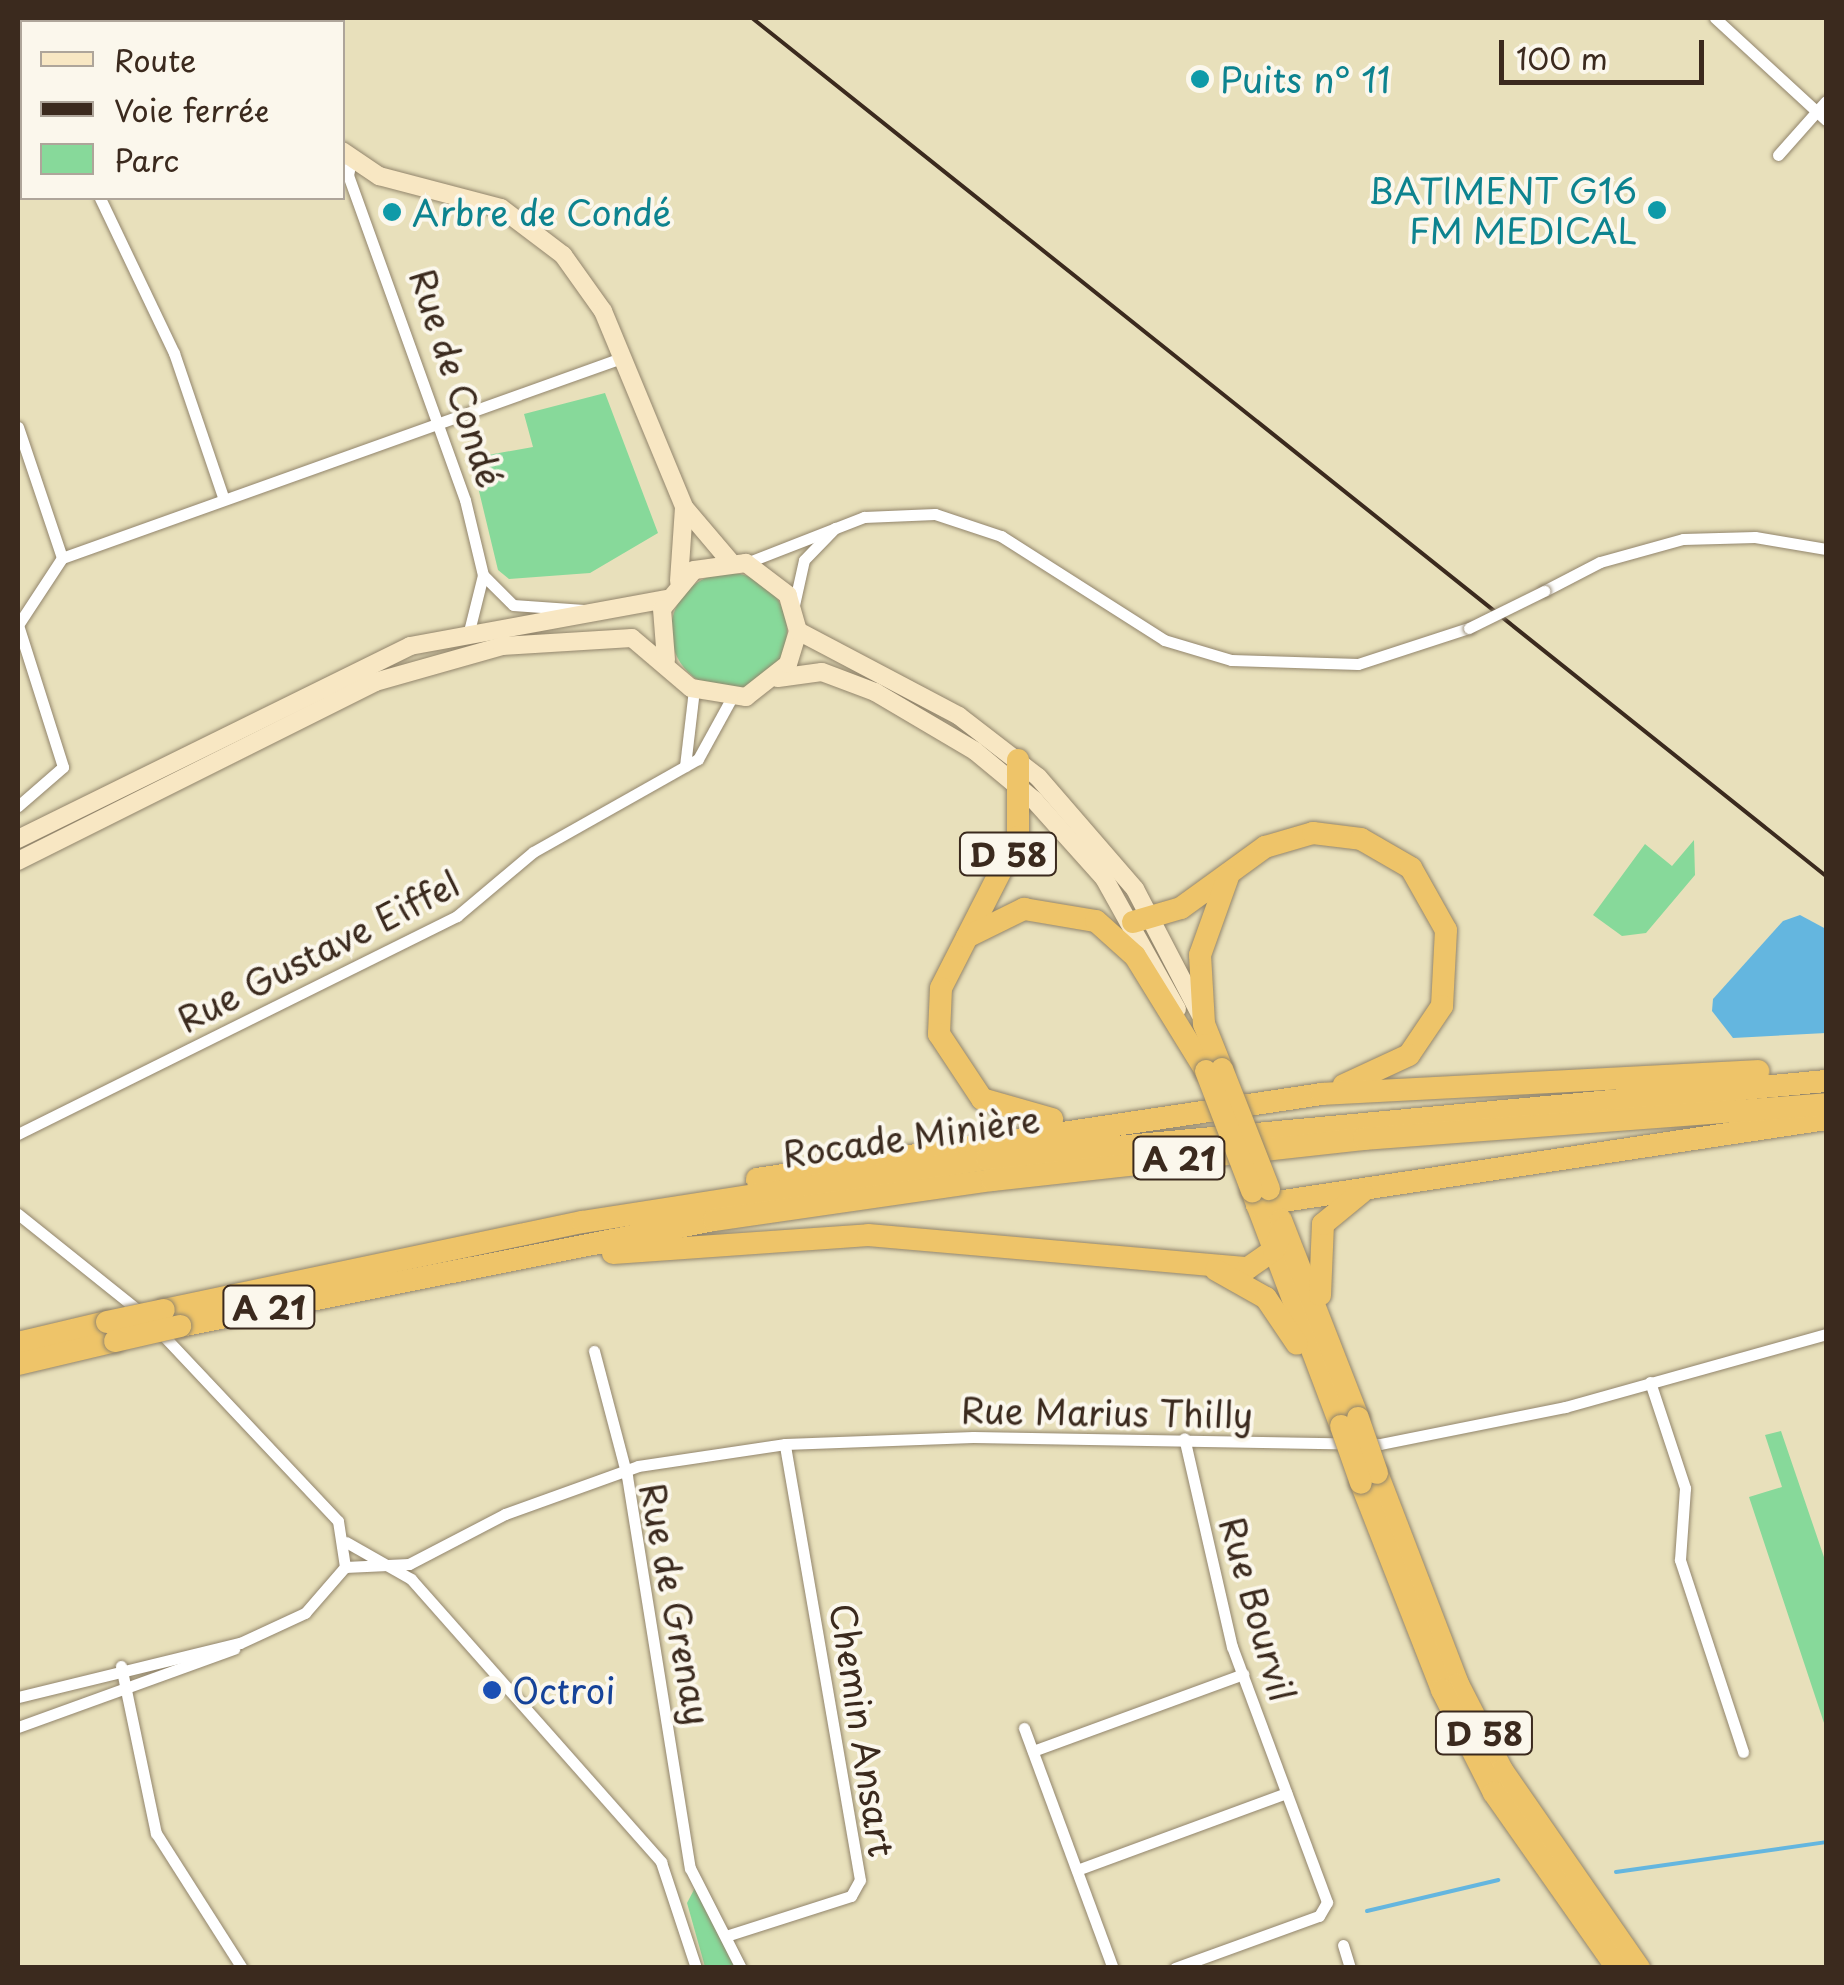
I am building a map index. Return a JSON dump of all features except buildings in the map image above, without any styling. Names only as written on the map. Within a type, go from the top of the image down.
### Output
[{"type":"highway","name":"D 58","points":[[964,939],[1018,837],[1018,760]]},
{"type":"highway","points":[[1142,919],[1180,908],[1234,866],[1313,833],[1361,839],[1410,868],[1446,930],[1448,979],[1423,1039],[1392,1067],[1322,1094]]},
{"type":"highway","points":[[1197,1029],[1202,933],[1234,866]]},
{"type":"highway","points":[[1094,1122],[1003,1112],[954,1070],[938,1010],[964,939],[1024,909],[1073,911],[1118,937],[1197,1029]]},
{"type":"highway","name":"D 58","points":[[1197,1029],[1263,1197],[1274,1250],[1349,1422],[1442,1690],[1494,1793],[1616,1968]]},
{"type":"highway","points":[[584,1222],[885,1153],[1094,1122],[1322,1094],[1826,1069]]},
{"type":"highway","name":"Rocade Minière","points":[[18,1343],[111,1331],[172,1318],[584,1222],[1004,1157],[1826,1080]]},
{"type":"highway","name":"Rocade Minière","points":[[172,1318],[536,1252],[1087,1168],[1826,1104]]},
{"type":"highway","points":[[1263,1197],[1379,1186],[1826,1119]]},
{"type":"highway","points":[[1317,1308],[1323,1224],[1379,1186]]},
{"type":"highway","name":"D 58","points":[[1263,1197],[1284,1228],[1317,1308],[1349,1422]]},
{"type":"highway","points":[[536,1252],[557,1260],[868,1235],[1248,1268],[1274,1250],[1284,1228]]},
{"type":"highway","points":[[1207,1266],[1266,1298],[1349,1422]]},
{"type":"highway","name":"Rocade Minière","points":[[18,1364],[111,1331]]},
{"type":"highway","name":"D 58","points":[[1369,1478],[1458,1684],[1502,1770],[1639,1968]]},
{"type":"main road","points":[[18,861],[298,717],[438,662],[602,636],[632,638],[666,660],[694,689],[731,699],[778,678],[798,630],[794,607],[780,584],[738,562],[684,507],[624,357],[588,287],[529,225],[460,192],[379,176],[347,156]]},
{"type":"main road","points":[[666,660],[666,599],[680,580],[684,507]]},
{"type":"main road","points":[[680,580],[738,562]]},
{"type":"main road","points":[[18,839],[317,684],[469,631],[597,614],[666,599]]},
{"type":"main road","name":"D 58","points":[[798,630],[920,693],[1018,760],[1094,835],[1142,919],[1197,1029]]},
{"type":"main road","name":"D 58","points":[[778,678],[822,672],[875,692],[1021,790],[1142,919]]},
{"type":"street","points":[[1715,18],[1822,116]]},
{"type":"street","points":[[1778,155],[1822,116],[1826,101]]},
{"type":"street","name":"Rue de Condé","points":[[347,156],[348,175],[440,417],[483,575],[469,631]]},
{"type":"street","points":[[101,200],[174,352],[223,498]]},
{"type":"street","points":[[18,806],[63,767],[18,625],[62,558],[440,417],[624,357]]},
{"type":"street","points":[[18,427],[62,558]]},
{"type":"street","points":[[738,562],[834,528],[905,511],[963,519],[1164,640],[1232,660],[1358,664],[1469,628],[1600,562],[1682,540],[1774,538],[1826,549]]},
{"type":"street","points":[[794,607],[804,560],[834,528]]},
{"type":"street","points":[[483,575],[514,605],[597,614]]},
{"type":"street","points":[[683,770],[695,732],[694,689]]},
{"type":"street","name":"Rue Gustave Eiffel","points":[[18,1134],[456,916],[533,852],[683,770],[712,742],[731,699]]},
{"type":"street","points":[[18,1214],[102,1274],[338,1521],[346,1542],[345,1567],[305,1613],[128,1691],[18,1727]]},
{"type":"street","name":"Rue Marius Thilly","points":[[396,1569],[624,1470],[785,1444],[1184,1438],[1380,1444],[1650,1382],[1826,1334]]},
{"type":"street","name":"Rue de Grenay","points":[[594,1351],[624,1470],[690,1868]]},
{"type":"street","points":[[1650,1382],[1685,1488],[1680,1560],[1742,1752]]},
{"type":"street","name":"Rue Bourvil","points":[[1175,1968],[1325,1908],[1243,1674],[1184,1438]]},
{"type":"street","name":"Chemin Ansart","points":[[729,1935],[851,1896],[860,1880],[785,1444]]},
{"type":"street","points":[[346,1542],[396,1569],[661,1862],[696,1968]]},
{"type":"street","points":[[345,1567],[396,1569]]},
{"type":"street","points":[[18,1697],[121,1666],[240,1643]]},
{"type":"street","points":[[121,1666],[162,1850],[242,1968]]},
{"type":"street","points":[[1033,1752],[1243,1674]]},
{"type":"street","points":[[1024,1728],[1112,1968]]},
{"type":"street","points":[[1078,1870],[1286,1794]]},
{"type":"street","points":[[671,1885],[690,1868],[729,1935],[741,1968]]},
{"type":"street","points":[[1343,1945],[1350,1968]]},
{"type":"green space","points":[[605,393],[658,533],[590,573],[509,579],[498,570],[471,458],[533,447],[524,414]]},
{"type":"green space","points":[[729,573],[751,577],[770,590],[783,609],[787,631],[783,653],[770,672],[751,685],[729,689],[707,685],[688,672],[675,653],[671,631],[675,609],[688,590],[707,577]]},
{"type":"green space","points":[[1694,840],[1695,875],[1646,933],[1622,936],[1593,915],[1645,844],[1672,866]]},
{"type":"green space","points":[[1781,1431],[1826,1563],[1826,1729],[1749,1497],[1782,1487],[1765,1435]]},
{"type":"green space","points":[[697,1884],[737,1967],[705,1967],[687,1903]]},
{"type":"water","points":[[1800,915],[1826,929],[1826,1033],[1733,1038],[1712,1011],[1713,999],[1783,921]]},
{"type":"waterway","points":[[1616,1872],[1826,1842]]},
{"type":"waterway","points":[[1367,1911],[1498,1880]]},
{"type":"railway","points":[[752,18],[1826,876]]},
{"type":"place","name":"Puits n° 11","points":[[1200,79]]},
{"type":"place","name":"BATIMENT G16 FM MEDICAL","points":[[1657,210]]},
{"type":"place","name":"Arbre de Condé","points":[[392,212]]},
{"type":"place","name":"Octroi","points":[[492,1690]]}]
